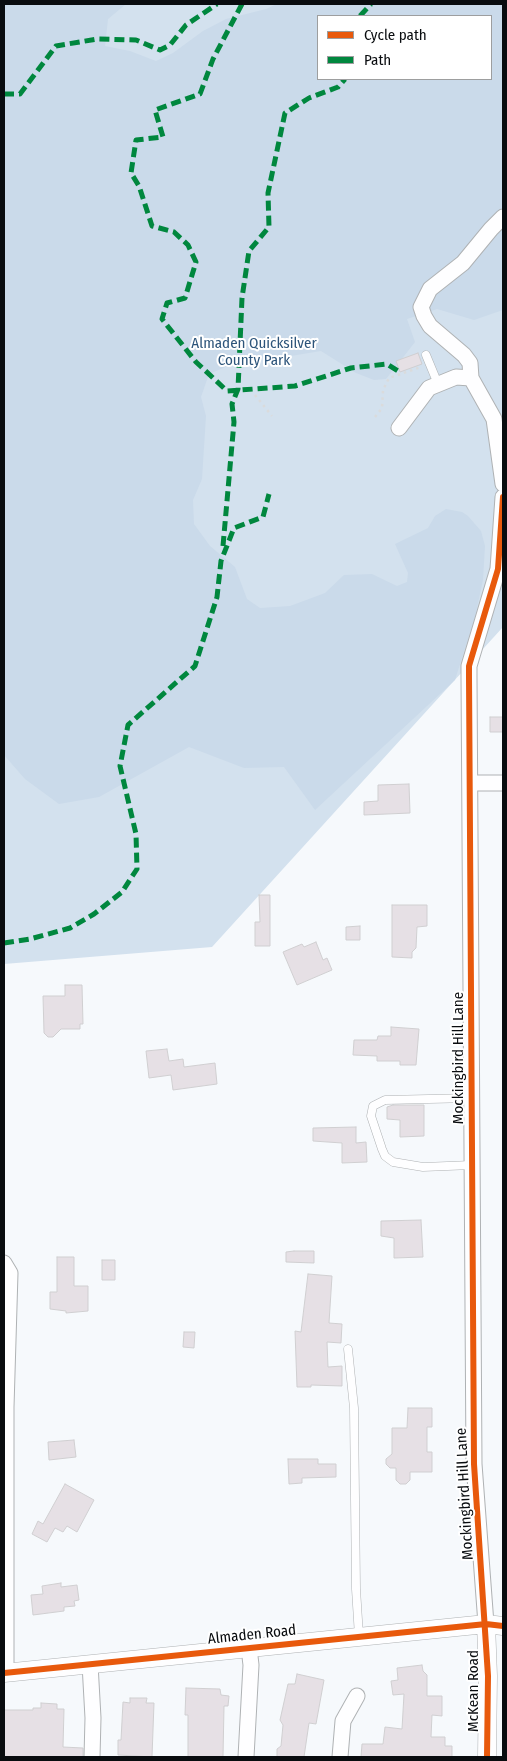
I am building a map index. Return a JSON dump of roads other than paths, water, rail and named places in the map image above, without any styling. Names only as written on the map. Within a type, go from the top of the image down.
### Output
[{"type":"street","points":[[503,217],[491,228],[463,263],[430,289],[421,307],[430,326],[464,355],[470,363],[471,378],[494,419],[503,484]]},
{"type":"street","points":[[399,428],[430,388],[456,377],[471,378]]},
{"type":"street","name":"Mockingbird Hill Lane","points":[[486,1624],[474,1464],[469,666],[498,569],[503,496]]},
{"type":"street","points":[[470,783],[503,783]]},
{"type":"street","points":[[4,1263],[10,1274],[6,1407],[5,1673]]},
{"type":"street","name":"Almaden Road","points":[[486,1624],[503,1616]]},
{"type":"street","name":"Almaden Road","points":[[5,1673],[486,1624],[503,1626]]},
{"type":"street","name":"McKean Road","points":[[486,1624],[488,1676],[487,1757]]},
{"type":"street","points":[[246,1757],[251,1665],[249,1648]]},
{"type":"street","points":[[90,1664],[93,1718],[92,1757]]},
{"type":"street","points":[[340,1757],[342,1721],[357,1696]]},
{"type":"lane","points":[[426,354],[438,384]]},
{"type":"lane","points":[[472,1098],[385,1100],[373,1106],[371,1116],[385,1156],[393,1162],[423,1167],[472,1165]]},
{"type":"lane","points":[[348,1349],[354,1408],[356,1589],[359,1638]]},
{"type":"park label","name":"Almaden Quicksilver County Park","points":[[254,352]]}]
